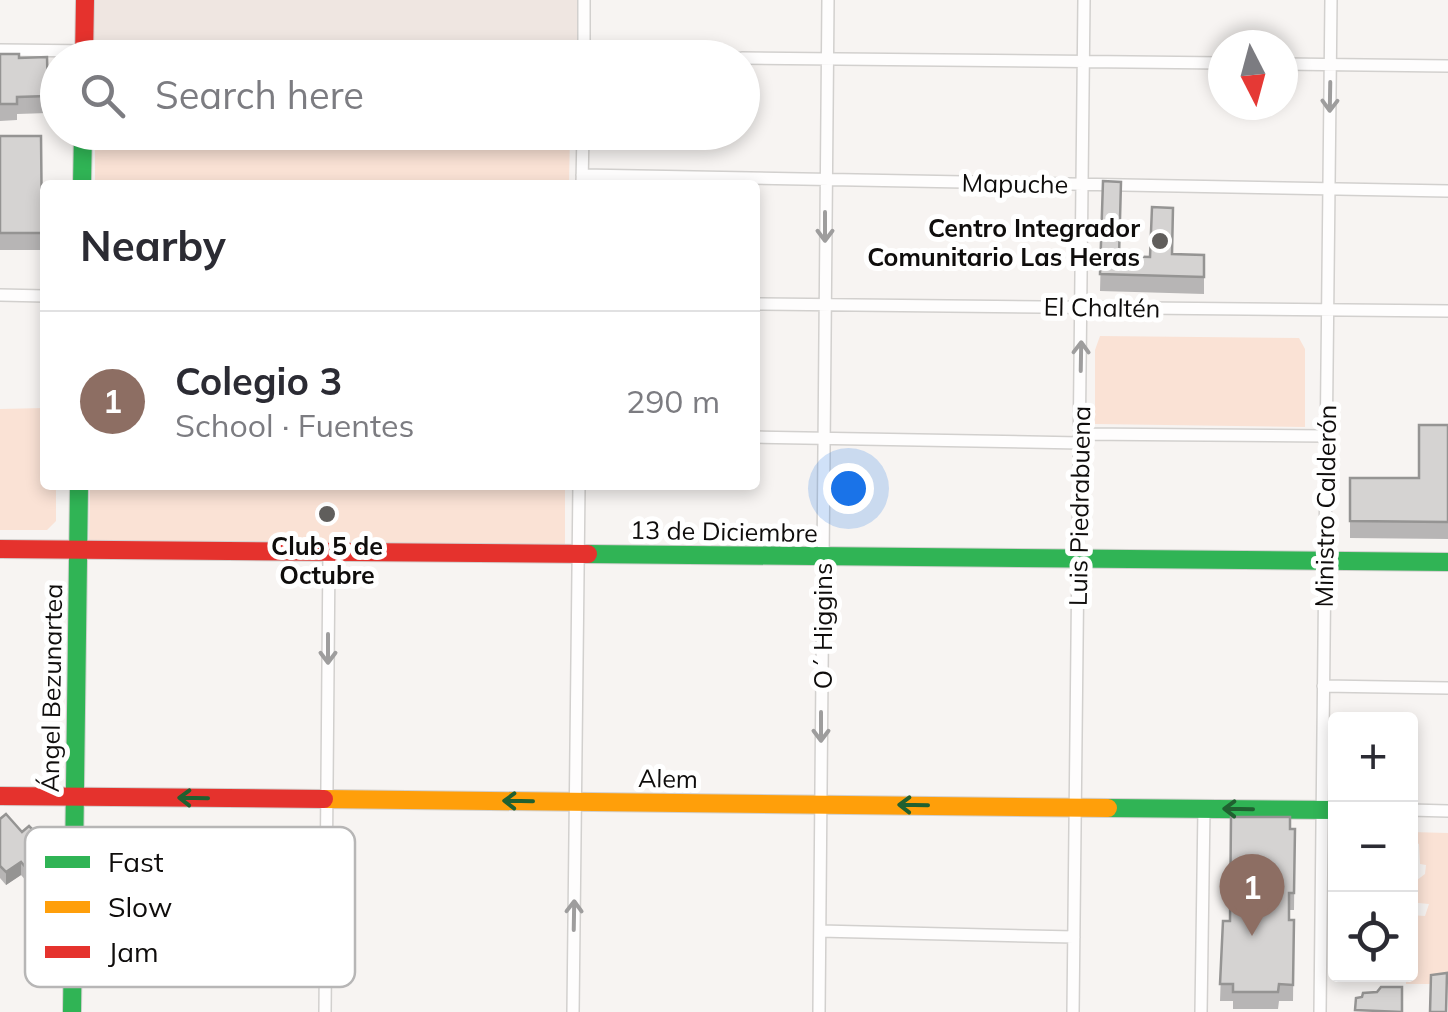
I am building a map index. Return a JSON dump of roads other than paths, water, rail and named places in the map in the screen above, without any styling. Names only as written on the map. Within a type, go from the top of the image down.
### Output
[{"type":"street","points":[[84,40],[85,0]]},
{"type":"street","points":[[584,0],[584,40]]},
{"type":"street","name":"O´ Higgins","points":[[819,1012],[828,0]]},
{"type":"street","name":"Luis Piedrabuena","points":[[1073,1012],[1084,0]]},
{"type":"street","name":"Ministro Calderón","points":[[1329,802],[1323,686],[1331,0]]},
{"type":"street","points":[[0,50],[40,52]]},
{"type":"street","points":[[760,58],[1208,63]]},
{"type":"street","points":[[1298,64],[1448,66]]},
{"type":"street","points":[[82,180],[83,150]]},
{"type":"street","points":[[582,180],[583,150]]},
{"type":"street","name":"Mapuche","points":[[582,180],[826,180],[1448,191]]},
{"type":"street","points":[[0,295],[40,296]]},
{"type":"street","name":"El Chaltén","points":[[760,304],[1448,312]]},
{"type":"street","points":[[760,438],[1326,436]]},
{"type":"street","name":"Ángel Bezunartea","points":[[75,827],[78,490]]},
{"type":"street","points":[[573,1012],[579,490]]},
{"type":"street","name":"13 de Diciembre","points":[[0,549],[1448,562]]},
{"type":"street","points":[[326,827],[328,552]]},
{"type":"street","points":[[1323,686],[1448,688]]},
{"type":"street","name":"Alem","points":[[0,796],[1328,810]]},
{"type":"street","points":[[1201,1012],[1204,808]]},
{"type":"street","points":[[1418,810],[1448,811]]},
{"type":"street","name":"Ministro Calderón","points":[[1320,1012],[1328,832]]},
{"type":"street","points":[[820,931],[1074,937]]},
{"type":"street","name":"Ángel Bezunartea","points":[[72,987],[72,1012]]},
{"type":"street","points":[[325,987],[325,1012]]},
{"type":"place","name":"Centro Integrador Comunitario Las Heras","points":[[1160,241]]},
{"type":"place","name":"Club 5 de Octubre","points":[[327,514]]},
{"type":"place","name":"Colegio 3","points":[[1252,936]]}]
